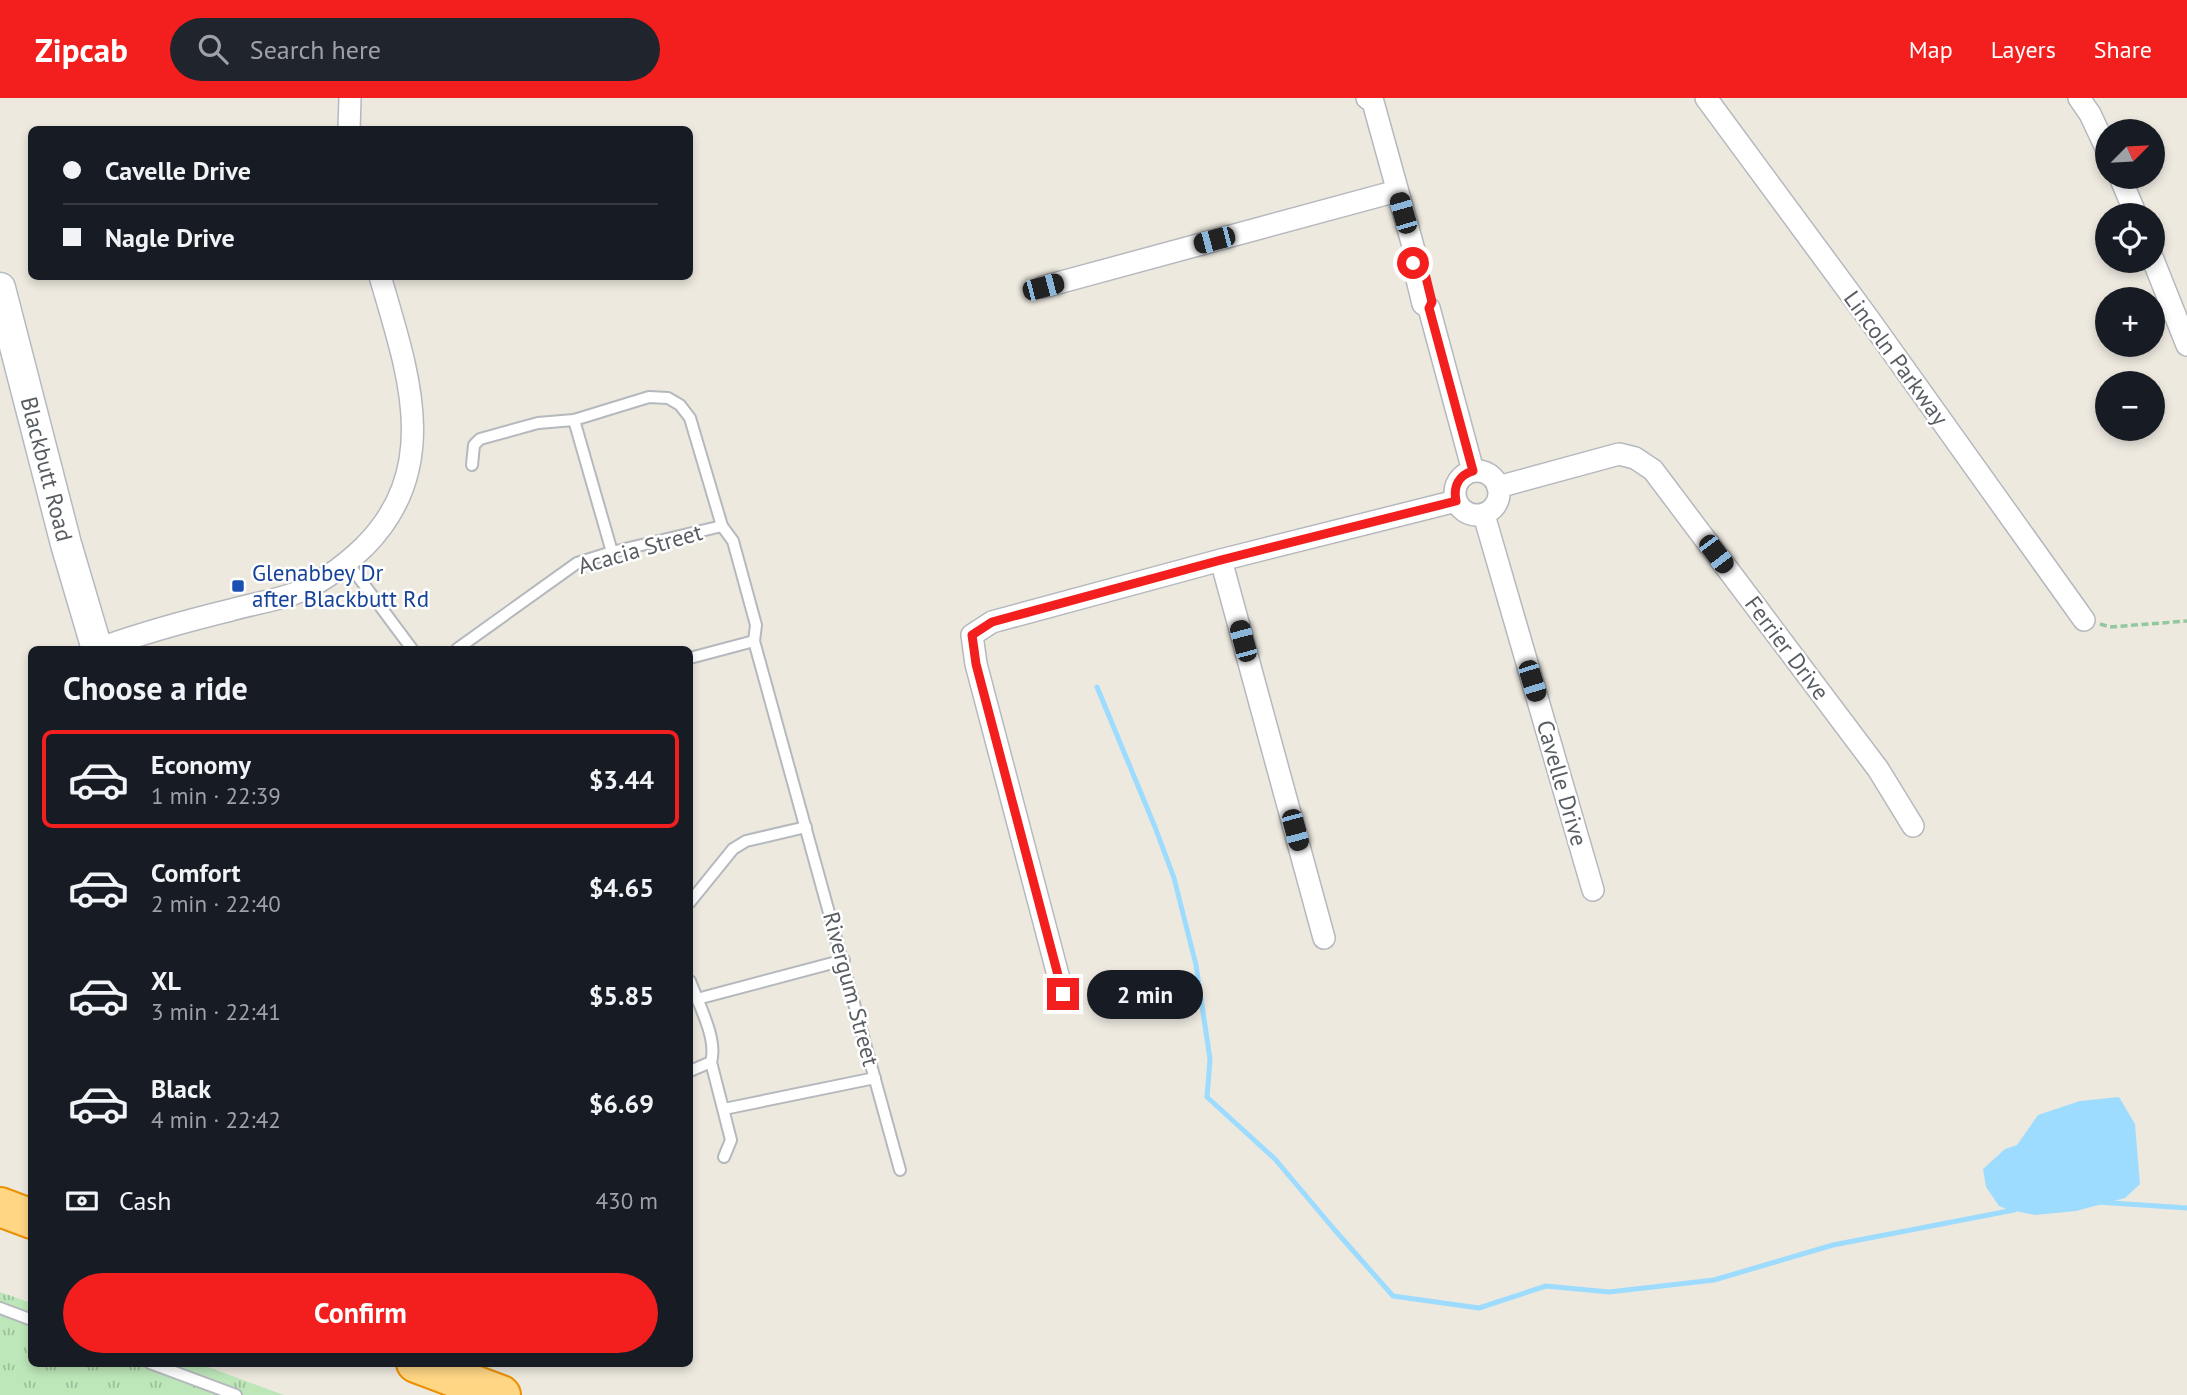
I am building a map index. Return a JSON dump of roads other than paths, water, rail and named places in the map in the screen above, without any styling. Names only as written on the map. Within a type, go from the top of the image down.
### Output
[{"type":"highway","points":[[0,1207],[28,1218]]},
{"type":"highway","points":[[427,1367],[501,1395]]},
{"type":"street","points":[[349,126],[350,98]]},
{"type":"street","name":"Lincoln Parkway","points":[[1706,98],[1866,314],[2084,620]]},
{"type":"street","points":[[2080,98],[2095,125]]},
{"type":"street","points":[[1372,99],[1416,257],[1413,263],[1423,304],[1429,308],[1473,471]]},
{"type":"street","points":[[1043,287],[1397,191]]},
{"type":"street","points":[[2158,273],[2187,345]]},
{"type":"street","points":[[107,646],[160,628],[294,594],[325,580],[376,535],[401,495],[413,449],[413,409],[407,369],[381,280]]},
{"type":"street","name":"Blackbutt Road","points":[[0,288],[66,544],[97,646]]},
{"type":"street","name":"Ferrier Drive","points":[[1499,487],[1619,454],[1635,458],[1653,470],[1878,769],[1913,826]]},
{"type":"street","points":[[1473,471],[1492,476],[1499,487],[1495,507],[1484,515],[1464,512],[1456,501],[1455,488],[1458,482],[1473,471]]},
{"type":"street","points":[[1063,994],[979,677],[972,635],[992,622],[1221,560],[1456,501]]},
{"type":"street","name":"Cavelle Drive","points":[[1484,515],[1593,890]]},
{"type":"street","points":[[1221,560],[1324,938]]},
{"type":"lane","name":"Rivergum Street","points":[[575,420],[649,397],[668,398],[680,405],[690,418],[722,526],[733,541],[756,625],[754,641],[900,1170]]},
{"type":"lane","points":[[472,465],[474,445],[480,439],[538,423],[575,420],[612,552]]},
{"type":"lane","name":"Acacia Street","points":[[461,646],[577,563],[722,526]]},
{"type":"lane","points":[[348,562],[410,646]]},
{"type":"lane","points":[[693,657],[754,641]]},
{"type":"lane","points":[[693,898],[733,849],[746,841],[806,827]]},
{"type":"lane","points":[[697,999],[844,960]]},
{"type":"lane","points":[[693,989],[712,1041],[714,1054],[711,1062],[731,1140],[724,1157]]},
{"type":"lane","points":[[693,1070],[711,1062]]},
{"type":"lane","points":[[724,1110],[876,1078]]},
{"type":"lane","points":[[0,1308],[28,1318]]},
{"type":"lane","points":[[161,1367],[236,1395]]},
{"type":"water","points":[[2119,1097],[2135,1124],[2140,1184],[2125,1198],[2076,1211],[2035,1215],[1999,1206],[1986,1187],[1983,1169],[2005,1149],[2017,1145],[2038,1115],[2080,1101]]},
{"type":"waterway","points":[[1097,687],[1174,878],[1196,965],[1210,1059],[1207,1097],[1275,1159],[1393,1296],[1479,1308],[1546,1286],[1609,1292],[1714,1280],[1833,1245],[2014,1210]]},
{"type":"waterway","points":[[2097,1202],[2187,1208]]},
{"type":"place","name":"Glenabbey Dr after Blackbutt Rd","points":[[238,586]]}]
